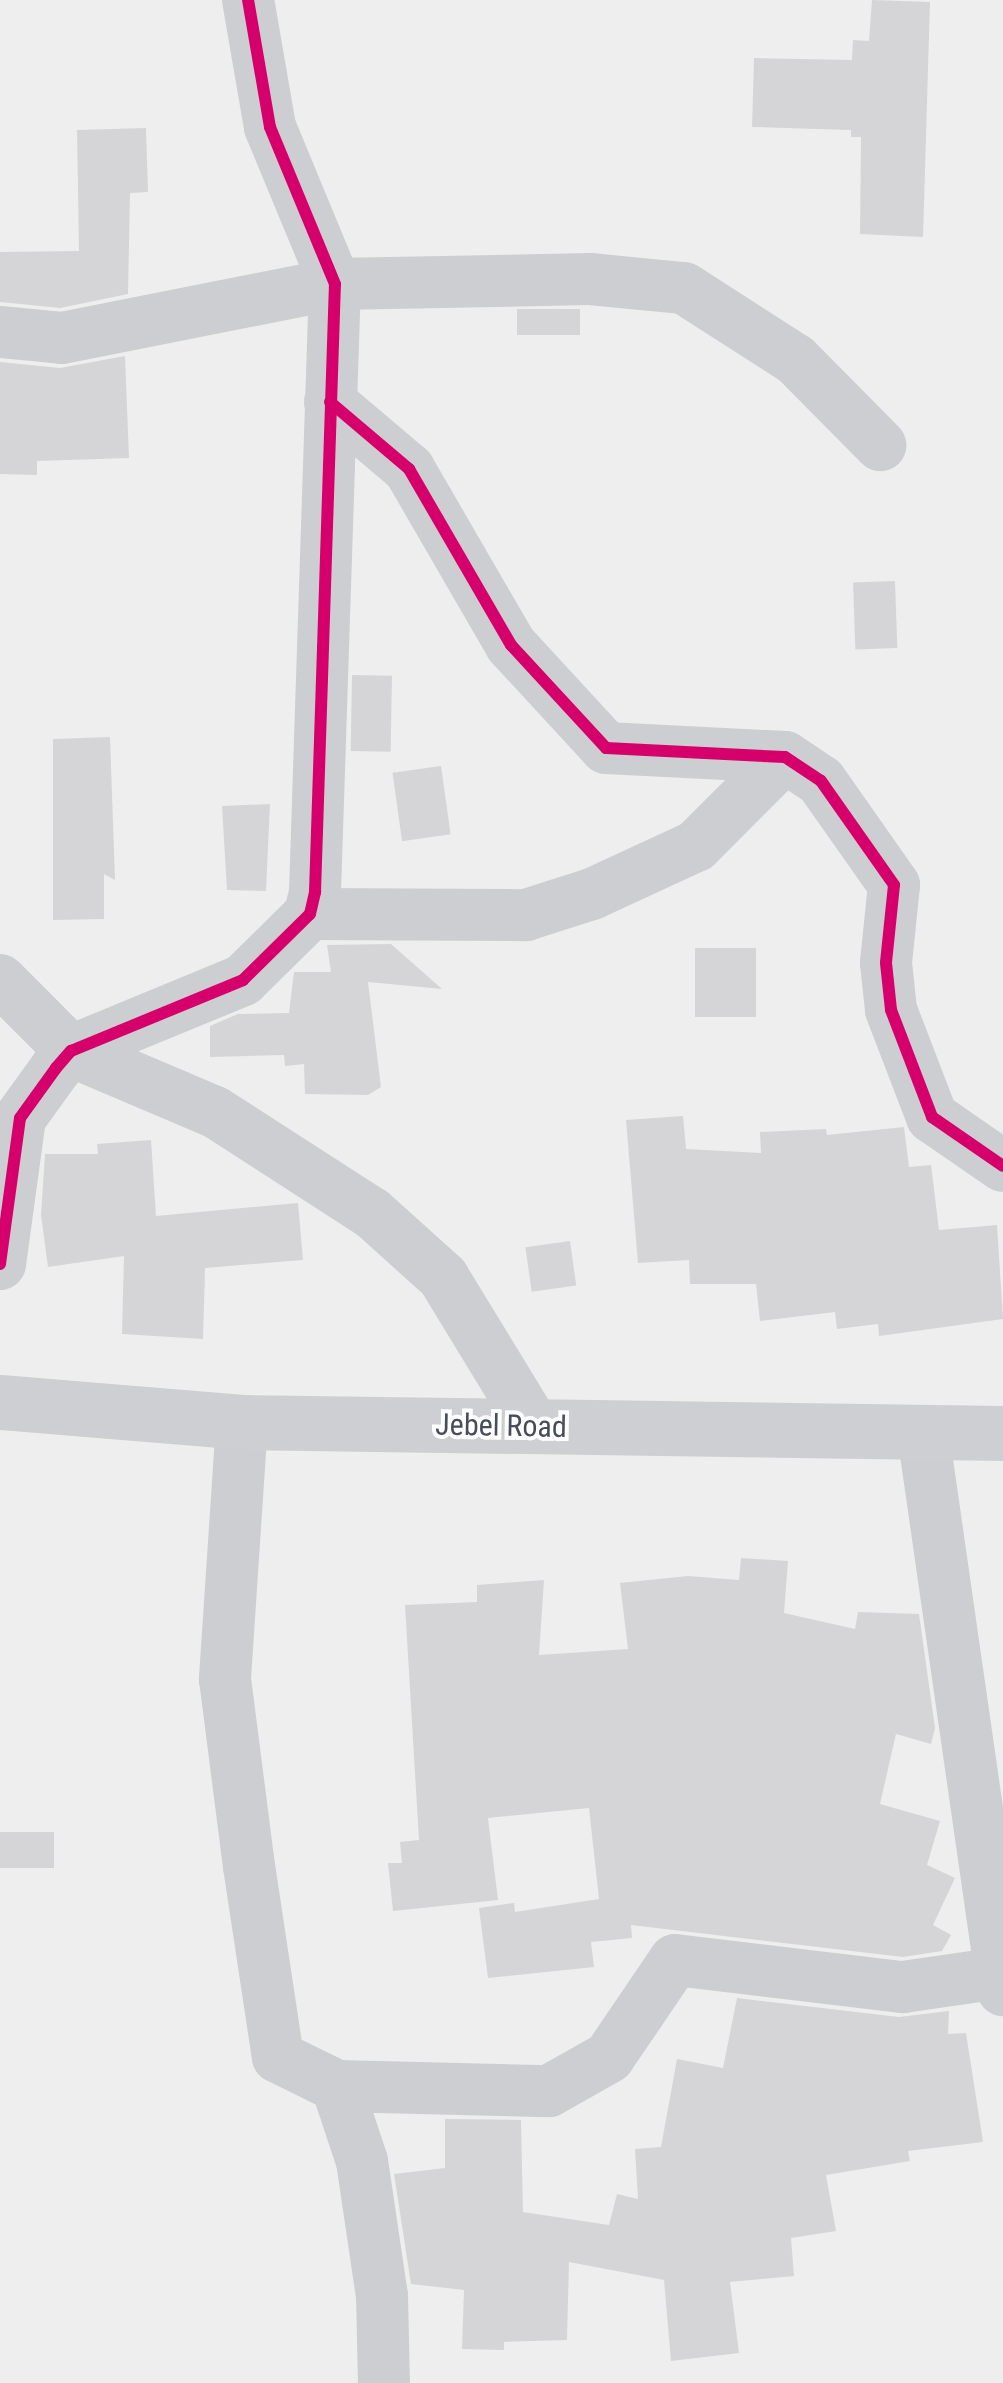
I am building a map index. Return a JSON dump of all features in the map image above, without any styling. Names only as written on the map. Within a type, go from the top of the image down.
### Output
[{"type":"main road","name":"Jebel Road","points":[[0,1402],[242,1422],[1003,1433]]},
{"type":"street","points":[[0,1264],[20,1118],[71,1051],[243,980],[310,914],[336,284],[270,127],[248,0]]},
{"type":"street","points":[[0,332],[62,338],[336,284],[590,279],[684,288],[796,360],[880,445]]},
{"type":"street","points":[[330,402],[410,468],[511,645],[606,748],[785,757],[821,781],[894,885],[886,964],[890,1010],[932,1117],[1003,1166]]},
{"type":"street","points":[[310,914],[526,915],[592,894],[696,846],[785,757]]},
{"type":"street","points":[[0,980],[71,1051],[214,1112],[372,1213],[443,1277],[534,1426]]},
{"type":"street","points":[[242,1422],[225,1679],[278,2057],[337,2086],[549,2091],[609,2057],[674,1960],[904,1987],[1001,1982],[923,1433]]},
{"type":"street","points":[[337,2086],[362,2161],[382,2296],[384,2383]]},
{"type":"building","points":[[872,0],[930,2],[923,237],[860,234],[861,137],[851,137],[851,130],[752,127],[754,58],[852,60],[853,40],[869,41]]},
{"type":"building","points":[[146,128],[148,192],[130,193],[128,294],[60,308],[0,302],[0,252],[79,251],[77,130]]},
{"type":"building","points":[[517,309],[580,309],[580,335],[517,335]]},
{"type":"building","points":[[125,356],[129,458],[37,461],[37,475],[0,474],[0,362],[60,368]]},
{"type":"building","points":[[895,581],[897,648],[855,649],[853,582]]},
{"type":"building","points":[[352,675],[392,676],[391,752],[351,751]]},
{"type":"building","points":[[110,737],[115,880],[104,874],[104,919],[53,920],[53,739]]},
{"type":"building","points":[[441,766],[451,834],[402,841],[392,773]]},
{"type":"building","points":[[270,804],[266,891],[227,890],[222,806]]},
{"type":"building","points":[[391,944],[442,989],[368,982],[381,1087],[368,1095],[305,1094],[304,1064],[285,1066],[284,1055],[210,1057],[210,1026],[238,1014],[289,1013],[294,972],[331,972],[327,945]]},
{"type":"building","points":[[695,948],[756,948],[756,1017],[695,1017]]},
{"type":"building","points":[[683,1116],[686,1149],[761,1153],[760,1132],[826,1129],[827,1135],[904,1127],[909,1167],[931,1165],[939,1230],[997,1225],[1003,1319],[879,1336],[878,1324],[837,1329],[835,1312],[760,1321],[756,1284],[690,1284],[689,1260],[638,1263],[626,1120]]},
{"type":"building","points":[[151,1140],[156,1216],[298,1203],[303,1260],[205,1268],[203,1339],[122,1334],[124,1256],[48,1267],[41,1215],[45,1154],[98,1154],[97,1144]]},
{"type":"building","points":[[570,1241],[576,1286],[532,1292],[525,1247]]},
{"type":"building","points":[[741,1558],[788,1561],[784,1613],[855,1629],[858,1612],[919,1614],[935,1728],[931,1744],[896,1734],[880,1804],[940,1821],[927,1865],[955,1878],[933,1925],[951,1935],[942,1951],[903,1957],[631,1925],[632,1938],[591,1942],[594,1967],[488,1978],[479,1908],[514,1903],[515,1912],[599,1899],[589,1808],[488,1818],[498,1900],[393,1911],[388,1863],[402,1863],[400,1842],[419,1840],[405,1605],[477,1602],[477,1585],[544,1580],[539,1655],[628,1649],[620,1583],[688,1576],[739,1580]]},
{"type":"building","points":[[0,1832],[54,1832],[54,1868],[0,1868]]},
{"type":"building","points":[[737,1998],[899,2017],[949,2011],[948,2034],[966,2033],[983,2142],[908,2151],[910,2161],[826,2175],[836,2231],[791,2238],[794,2276],[730,2282],[739,2353],[671,2361],[664,2280],[569,2262],[567,2340],[504,2342],[504,2350],[462,2349],[464,2290],[411,2284],[394,2174],[445,2168],[445,2119],[521,2120],[523,2212],[609,2225],[617,2194],[638,2199],[635,2149],[661,2147],[677,2059],[723,2068]]},
{"type":"cycle path","points":[[0,1264],[20,1118],[56,1068],[71,1051],[243,980],[310,914],[315,892],[335,284],[270,127],[248,0]]},
{"type":"cycle path","points":[[330,402],[409,469],[511,645],[606,748],[785,757],[821,781],[894,885],[886,963],[891,1010],[932,1117],[1003,1166]]}]
